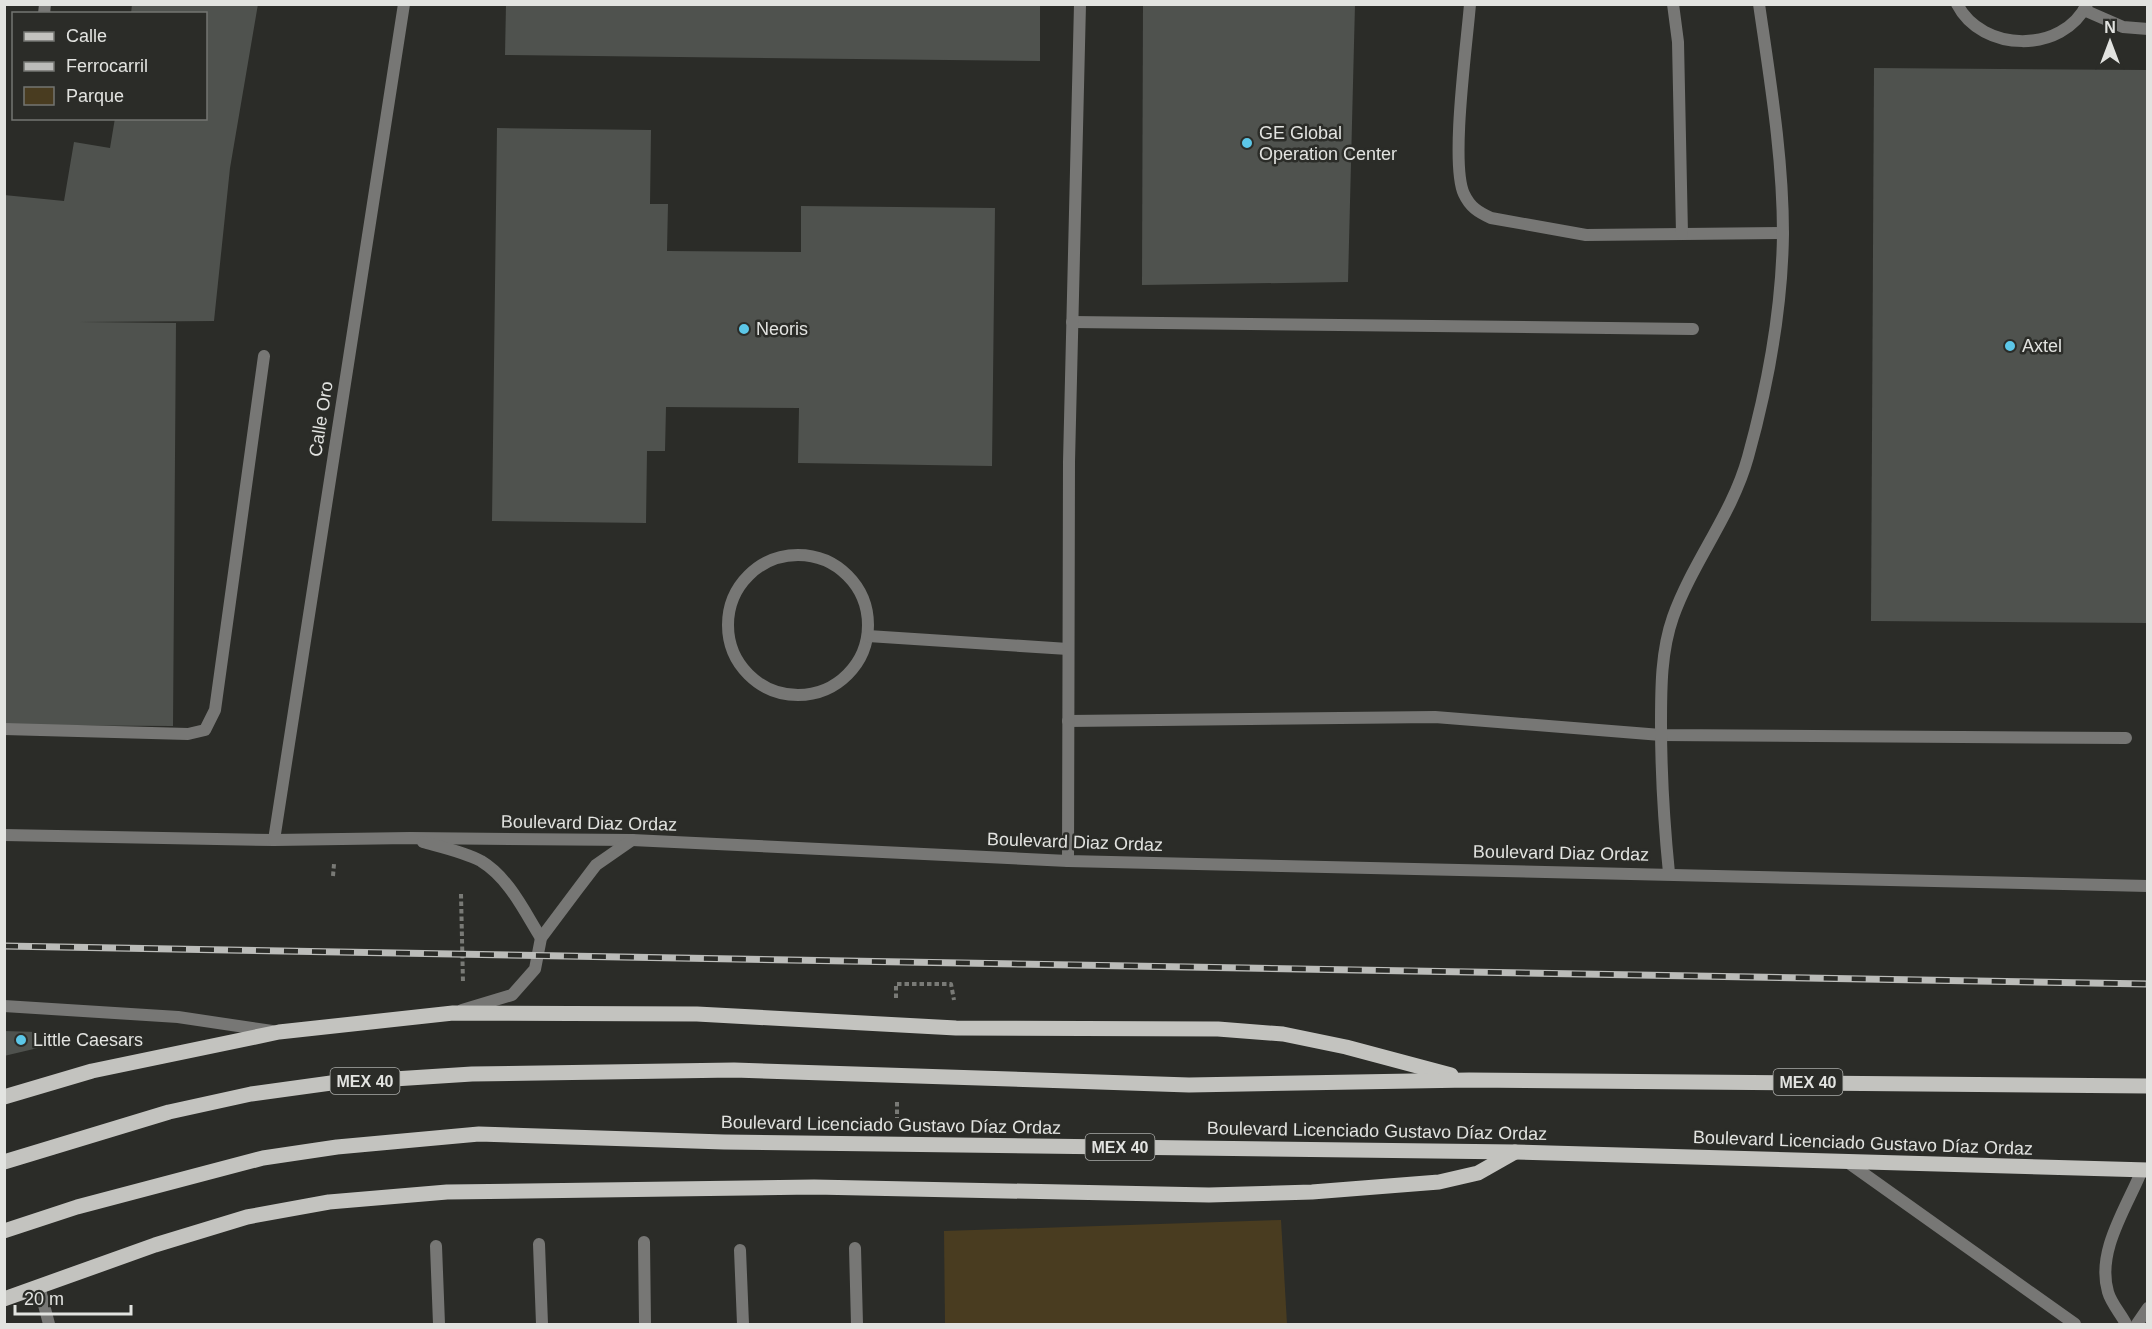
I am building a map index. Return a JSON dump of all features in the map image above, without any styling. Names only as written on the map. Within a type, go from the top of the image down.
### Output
[{"type":"main road","points":[[4,1097],[92,1071],[279,1032],[453,1012],[696,1014],[956,1028],[1218,1029],[1283,1034],[1346,1047],[1468,1080]]},
{"type":"main road","name":"MEX 40","points":[[4,1162],[169,1112],[251,1094],[331,1083],[472,1074],[734,1070],[1189,1084],[1468,1080],[2148,1086]]},
{"type":"main road","name":"Boulevard Licenciado Gustavo Díaz Ordaz","points":[[4,1231],[77,1207],[263,1158],[337,1147],[479,1134],[724,1142],[1515,1152],[2145,1170]]},
{"type":"main road","points":[[4,1299],[247,1217],[329,1202],[447,1192],[814,1187],[1209,1195],[1312,1192],[1439,1182],[1478,1173],[1515,1152]]},
{"type":"street","name":"Calle Oro","points":[[273,840],[404,4]]},
{"type":"street","points":[[1068,861],[1072,322],[1080,4]]},
{"type":"street","points":[[1470,4],[1458,156],[1463,192],[1471,206],[1491,218],[1586,235],[1783,233]]},
{"type":"street","points":[[1673,4],[1678,42],[1682,234]]},
{"type":"street","points":[[1669,873],[1662,802],[1661,735],[1664,654],[1673,617],[1692,575],[1723,523],[1739,487],[1748,456],[1777,319],[1783,233],[1776,114],[1759,4]]},
{"type":"street","points":[[1957,4],[1976,26],[1998,38],[2021,42],[2046,38],[2060,31],[2086,7],[2123,27],[2148,29]]},
{"type":"street","points":[[1072,322],[1693,329]]},
{"type":"street","points":[[4,729],[188,734],[205,730],[215,710],[264,356]]},
{"type":"street","points":[[787,555],[810,555],[831,562],[849,575],[861,593],[868,614],[868,636],[861,657],[848,675],[830,687],[809,694],[787,694],[766,687],[748,674],[735,656],[729,635],[729,613],[736,593],[748,575],[757,568],[766,562],[787,555]]},
{"type":"street","points":[[868,636],[1068,649]]},
{"type":"street","points":[[1068,721],[1435,717],[1661,735],[2126,738]]},
{"type":"street","name":"Boulevard Diaz Ordaz","points":[[4,835],[273,840],[410,838],[632,840],[1068,861],[2147,885]]},
{"type":"street","points":[[410,838],[479,860],[494,870],[506,883],[541,938]]},
{"type":"street","points":[[453,1012],[512,995],[535,969],[541,938],[596,865],[632,840]]},
{"type":"street","points":[[4,1006],[178,1017],[279,1032]]},
{"type":"street","points":[[1846,1161],[2074,1324]]},
{"type":"street","points":[[2126,1324],[2108,1293],[2105,1264],[2108,1248],[2145,1170]]},
{"type":"street","points":[[644,1242],[645,1324]]},
{"type":"street","points":[[539,1244],[542,1324]]},
{"type":"street","points":[[436,1246],[439,1324]]},
{"type":"street","points":[[855,1248],[857,1324]]},
{"type":"street","points":[[740,1250],[742,1324]]},
{"type":"street","points":[[39,1286],[49,1324]]},
{"type":"street","points":[[2137,1324],[2148,1308]]},
{"type":"path","points":[[460,894],[463,985]]},
{"type":"path","points":[[896,984],[951,984]]},
{"type":"green space","points":[[1281,1220],[1287,1324],[945,1324],[944,1231]]},
{"type":"building","points":[[132,4],[258,4],[230,168],[214,321],[80,322],[176,323],[173,726],[4,725],[4,195],[64,201],[74,142],[110,148],[115,120],[207,120],[207,12],[131,12]]},
{"type":"building","points":[[506,4],[1040,4],[1040,61],[505,55]]},
{"type":"building","name":"GE Global Operation Center","points":[[1143,4],[1355,4],[1348,282],[1142,285]]},
{"type":"building","name":"Axtel","points":[[1874,68],[2148,70],[2148,623],[1871,621]]},
{"type":"building","name":"Neoris","points":[[497,128],[651,130],[650,204],[668,204],[667,251],[801,252],[801,206],[995,208],[992,466],[798,463],[799,408],[666,407],[665,451],[647,451],[646,523],[492,521]]},
{"type":"building","name":"Little Caesars","points":[[4,1031],[38,1032],[38,1048],[4,1056]]},
{"type":"railway","points":[[4,946],[2148,984]]},
{"type":"place","name":"GE Global Operation Center","points":[[1247,143]]},
{"type":"place","name":"Neoris","points":[[744,329]]},
{"type":"place","name":"Axtel","points":[[2010,346]]},
{"type":"place","name":"Little Caesars","points":[[21,1040]]}]
